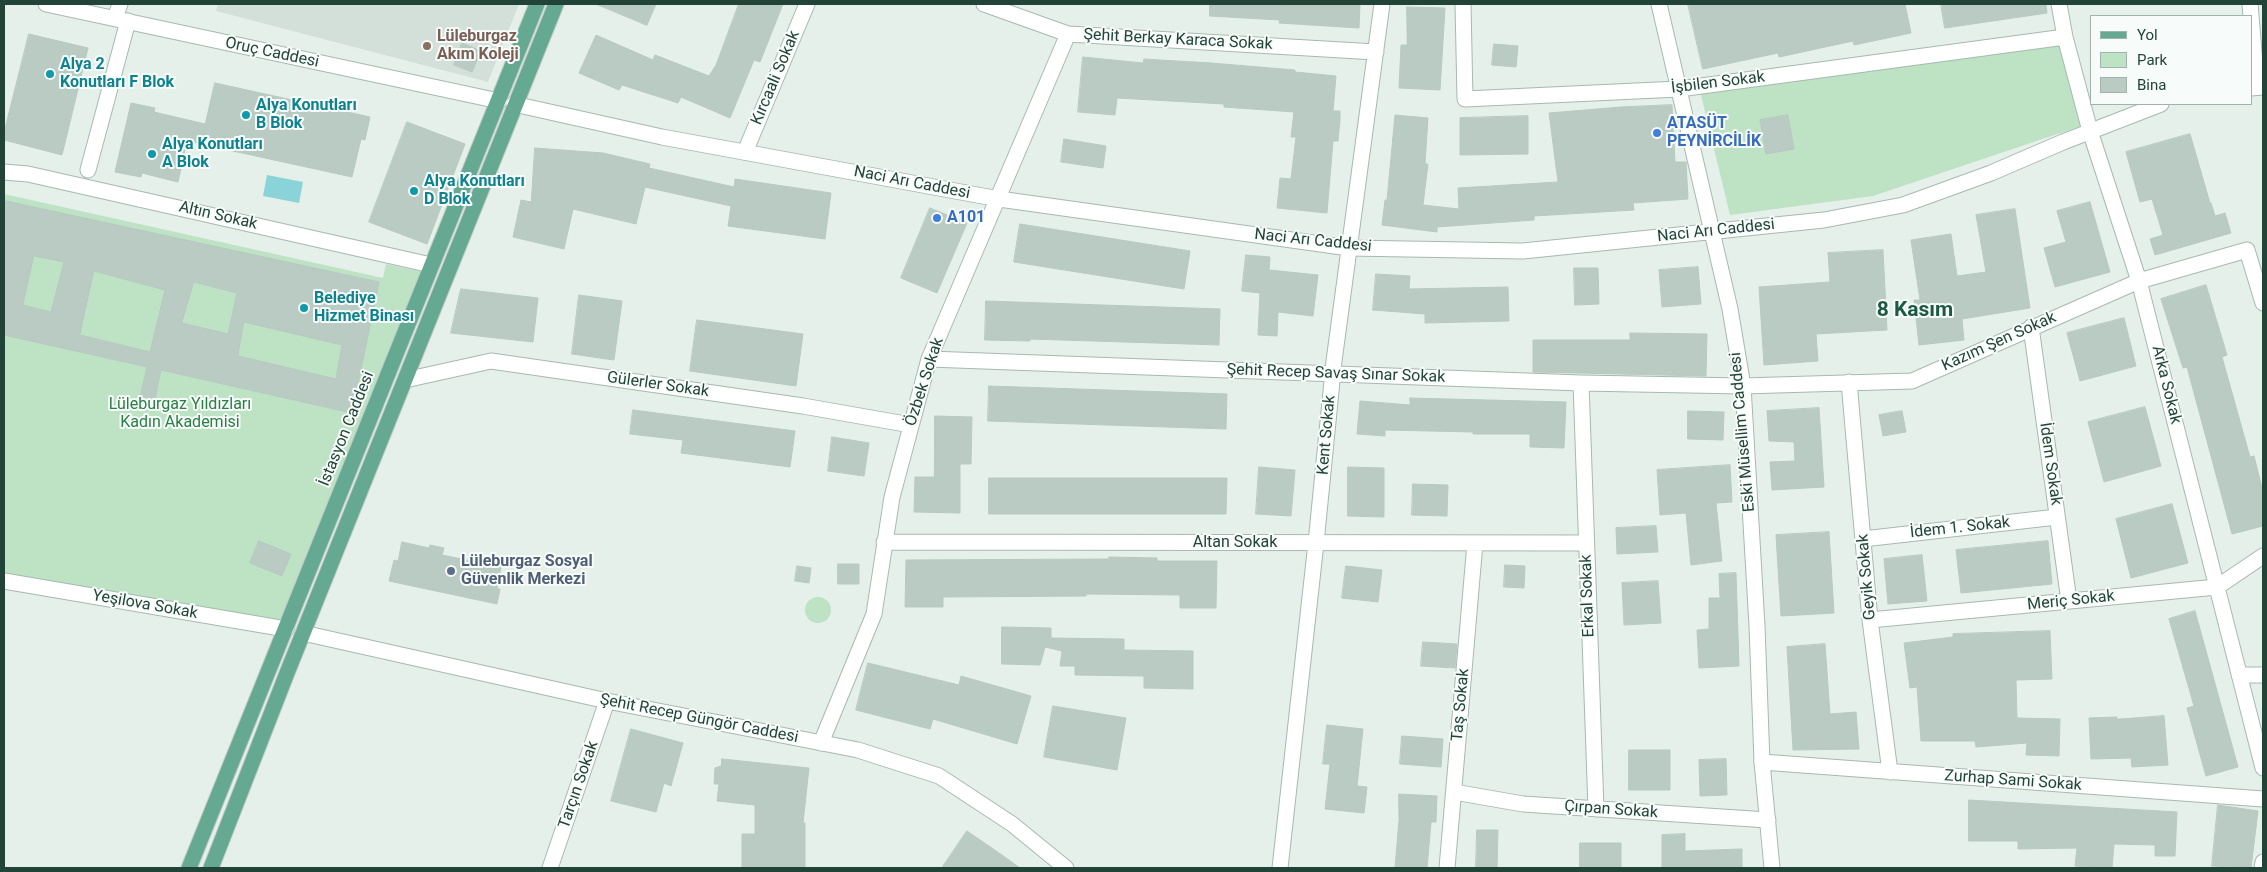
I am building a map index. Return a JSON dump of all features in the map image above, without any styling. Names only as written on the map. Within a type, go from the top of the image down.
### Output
[{"type":"main road","name":"İstasyon Caddesi","points":[[189,868],[538,4]]},
{"type":"main road","points":[[211,868],[514,104],[556,4]]},
{"type":"main road","points":[[499,101],[514,104]]},
{"type":"street","name":"Oruç Caddesi","points":[[46,4],[499,101]]},
{"type":"street","points":[[88,170],[121,20],[120,4]]},
{"type":"street","name":"Kırcaali Sokak","points":[[745,152],[807,4]]},
{"type":"street","name":"Şehit Berkay Karaca Sokak","points":[[984,4],[1068,34],[1376,52]]},
{"type":"street","name":"Kent Sokak","points":[[1280,868],[1333,373],[1382,4]]},
{"type":"street","name":"İşbilen Sokak","points":[[1463,4],[1465,99],[1679,89],[2065,36]]},
{"type":"street","name":"Eski Müsellim Caddesi","points":[[1659,4],[1730,309],[1743,386],[1757,626],[1762,762],[1772,868]]},
{"type":"street","name":"Arka Sokak","points":[[2059,4],[2065,36],[2090,131],[2139,281],[2263,768]]},
{"type":"street","points":[[2252,28],[2257,87]]},
{"type":"street","name":"Özbek Sokak","points":[[821,743],[874,614],[892,497],[930,359],[1068,34]]},
{"type":"street","name":"Naci Arı Caddesi","points":[[514,104],[662,137],[999,199],[1349,248],[1524,251],[1824,220],[1903,205],[1991,173],[2090,131],[2158,105]]},
{"type":"street","name":"Altın Sokak","points":[[4,172],[28,174],[431,265]]},
{"type":"street","name":"Kazım Şen Sokak","points":[[1743,386],[1912,381],[2139,281],[2247,250],[2263,303]]},
{"type":"street","name":"İdem Sokak","points":[[2031,327],[2069,601]]},
{"type":"street","name":"Şehit Recep Savaş Sınar Sokak","points":[[930,359],[1581,383],[1743,386]]},
{"type":"street","name":"Gülerler Sokak","points":[[405,380],[491,361],[793,405],[911,425]]},
{"type":"street","name":"Geyik Sokak","points":[[1849,382],[1870,620],[1890,772]]},
{"type":"street","name":"Erkal Sokak","points":[[1581,383],[1596,809]]},
{"type":"street","name":"İdem 1. Sokak","points":[[1863,539],[2057,517]]},
{"type":"street","name":"Altan Sokak","points":[[884,542],[1586,542]]},
{"type":"street","name":"Taş Sokak","points":[[1447,868],[1475,542]]},
{"type":"street","name":"Meriç Sokak","points":[[1870,620],[2217,587],[2263,556]]},
{"type":"street","name":"Yeşilova Sokak","points":[[4,581],[286,628]]},
{"type":"street","name":"Şehit Recep Güngör Caddesi","points":[[303,633],[607,701],[858,750],[939,776],[1012,824],[1066,868]]},
{"type":"street","points":[[2239,675],[2263,675]]},
{"type":"street","name":"Tarçın Sokak","points":[[550,868],[607,701]]},
{"type":"street","name":"Zurhap Sami Sokak","points":[[1762,762],[2263,799]]},
{"type":"street","name":"Çırpan Sokak","points":[[1454,792],[1523,804],[1768,820]]},
{"type":"street","points":[[2262,868],[2263,862]]},
{"type":"shaded area","name":"Lüleburgaz Akım Koleji","points":[[218,4],[519,4],[488,82],[216,11]]},
{"type":"green space","points":[[2059,42],[2084,125],[1873,196],[1730,215],[1700,91]]},
{"type":"green space","name":"Lüleburgaz Yıldızları Kadın Akademisi","points":[[4,194],[383,278],[386,264],[423,272],[283,623],[4,574]]},
{"type":"green space","points":[[818,597],[827,601],[831,610],[827,619],[818,623],[809,619],[805,610],[809,601]]},
{"type":"water","points":[[267,175],[303,182],[299,203],[263,196]]},
{"type":"building","points":[[596,4],[656,4],[647,25]]},
{"type":"building","points":[[739,4],[783,4],[760,62],[754,60],[730,118],[681,97],[678,103],[622,85],[619,90],[579,73],[596,35],[653,60],[655,55],[709,76],[716,65]]},
{"type":"building","points":[[1210,4],[1360,5],[1359,28],[1279,23],[1280,20],[1210,16]]},
{"type":"building","points":[[1688,4],[1905,4],[1911,33],[1854,45],[1853,41],[1779,57],[1778,53],[1703,69]]},
{"type":"building","points":[[1941,4],[2046,4],[2047,13],[1945,28]]},
{"type":"building","points":[[1407,7],[1445,8],[1440,90],[1399,88],[1401,45],[1407,45]]},
{"type":"building","name":"Alya 2 Konutları F Blok","points":[[29,34],[88,48],[62,155],[4,140],[4,133]]},
{"type":"building","points":[[462,43],[481,51],[472,72],[454,65]]},
{"type":"building","points":[[1494,44],[1518,46],[1516,67],[1492,65]]},
{"type":"building","points":[[1083,57],[1143,63],[1144,59],[1211,63],[1295,70],[1295,72],[1336,76],[1333,111],[1340,111],[1340,120],[1338,141],[1333,141],[1327,213],[1277,208],[1280,178],[1291,179],[1296,137],[1291,137],[1294,112],[1224,107],[1224,104],[1117,98],[1115,115],[1078,112]]},
{"type":"building","points":[[215,83],[370,117],[365,140],[361,139],[352,177],[187,141],[178,182],[142,173],[141,177],[115,172],[131,103],[155,108],[154,112],[205,124]]},
{"type":"building","points":[[1672,105],[1675,162],[1686,162],[1688,199],[1633,203],[1634,210],[1534,216],[1534,220],[1437,227],[1437,232],[1382,225],[1385,200],[1387,200],[1395,115],[1428,118],[1425,164],[1428,164],[1423,205],[1459,209],[1458,188],[1558,182],[1549,113]]},
{"type":"building","points":[[1788,115],[1794,149],[1766,154],[1760,120]]},
{"type":"building","points":[[1528,116],[1528,154],[1460,155],[1460,118]]},
{"type":"building","name":"Alya Konutları D Blok","points":[[407,122],[465,144],[427,244],[369,222]]},
{"type":"building","points":[[2190,134],[2215,216],[2225,213],[2231,233],[2155,255],[2150,239],[2163,235],[2152,199],[2140,202],[2126,152]]},
{"type":"building","points":[[1064,139],[1106,146],[1103,168],[1061,162]]},
{"type":"building","points":[[535,148],[603,153],[650,164],[649,168],[734,187],[735,179],[831,193],[825,239],[728,226],[731,206],[645,187],[636,224],[573,209],[564,249],[513,237],[521,200],[531,202]]},
{"type":"building","name":"Belediye Hizmet Binası","points":[[6,201],[379,282],[352,413],[161,370],[153,409],[138,405],[147,367],[4,335],[4,210]],"holes":[[[34,256],[64,262],[51,312],[23,305]],[[94,271],[165,290],[150,352],[80,335]],[[194,282],[237,293],[228,334],[182,323]],[[244,322],[342,345],[336,379],[238,356]]]},
{"type":"building","points":[[2090,202],[2110,272],[2055,287],[2044,248],[2066,242],[2057,211]]},
{"type":"building","points":[[930,208],[967,223],[937,293],[901,278]]},
{"type":"building","points":[[2015,209],[2030,308],[1962,319],[1964,340],[1919,345],[1914,300],[1920,300],[1911,240],[1951,234],[1957,276],[1986,272],[1976,215]]},
{"type":"building","points":[[1020,224],[1190,251],[1184,289],[1014,262]]},
{"type":"building","points":[[1883,250],[1887,330],[1816,334],[1818,361],[1764,365],[1759,287],[1830,282],[1828,253]]},
{"type":"building","points":[[1246,255],[1270,257],[1269,270],[1318,275],[1313,316],[1278,312],[1277,336],[1258,335],[1260,293],[1242,291]]},
{"type":"building","points":[[1698,267],[1701,304],[1662,307],[1659,270]]},
{"type":"building","points":[[1574,268],[1598,268],[1599,304],[1575,305]]},
{"type":"building","points":[[1376,274],[1410,276],[1409,289],[1508,287],[1509,321],[1425,323],[1425,314],[1373,310]]},
{"type":"building","points":[[2206,285],[2227,355],[2222,357],[2250,457],[2254,456],[2263,492],[2263,526],[2232,534],[2187,367],[2183,368],[2161,299]]},
{"type":"building","points":[[461,289],[538,298],[533,342],[451,333]]},
{"type":"building","points":[[579,295],[622,301],[614,360],[572,354]]},
{"type":"building","points":[[986,301],[1220,309],[1219,345],[1030,339],[1030,341],[985,340]]},
{"type":"building","points":[[2124,318],[2136,366],[2080,381],[2067,333]]},
{"type":"building","points":[[697,320],[803,334],[796,386],[690,371]]},
{"type":"building","points":[[1630,333],[1707,334],[1706,376],[1533,372],[1533,340],[1630,340]]},
{"type":"building","points":[[989,386],[1227,394],[1226,429],[988,421]]},
{"type":"building","points":[[1410,398],[1566,402],[1564,448],[1530,447],[1530,434],[1473,434],[1473,432],[1385,430],[1385,436],[1357,434],[1360,401],[1410,405]]},
{"type":"building","points":[[2145,407],[2161,466],[2104,482],[2088,422]]},
{"type":"building","points":[[1819,408],[1824,487],[1772,490],[1770,462],[1795,461],[1794,442],[1769,441],[1767,411]]},
{"type":"building","points":[[633,410],[795,431],[790,467],[681,453],[683,440],[630,434]]},
{"type":"building","points":[[1688,411],[1724,412],[1723,440],[1688,439]]},
{"type":"building","points":[[1902,411],[1906,432],[1883,436],[1879,415]]},
{"type":"building","points":[[935,416],[972,417],[971,464],[960,464],[960,513],[914,512],[915,477],[934,477]]},
{"type":"building","points":[[832,437],[869,443],[864,476],[828,471]]},
{"type":"building","points":[[1730,465],[1732,502],[1716,503],[1722,561],[1691,565],[1686,513],[1660,515],[1657,470]]},
{"type":"building","points":[[1259,467],[1295,470],[1291,516],[1256,514]]},
{"type":"building","points":[[1348,467],[1384,468],[1384,517],[1348,516]]},
{"type":"building","points":[[989,478],[1227,478],[1226,514],[989,514]]},
{"type":"building","points":[[1413,484],[1448,485],[1447,516],[1412,515]]},
{"type":"building","points":[[2172,504],[2188,563],[2131,578],[2116,519]]},
{"type":"building","points":[[1656,526],[1658,552],[1617,554],[1616,528]]},
{"type":"building","points":[[1829,532],[1834,613],[1781,616],[1776,535]]},
{"type":"building","points":[[259,541],[291,554],[282,576],[250,563]]},
{"type":"building","points":[[2048,541],[2052,584],[1961,593],[1956,550]]},
{"type":"building","points":[[402,542],[429,548],[430,545],[444,548],[442,555],[501,567],[497,589],[500,589],[497,604],[389,581],[394,560],[398,561]]},
{"type":"building","points":[[1922,555],[1927,601],[1888,604],[1884,559]]},
{"type":"building","points":[[1109,557],[1157,558],[1157,561],[1217,561],[1216,608],[1180,608],[1180,595],[1086,594],[1086,596],[943,597],[943,607],[905,607],[906,560],[1109,559]]},
{"type":"building","points":[[838,564],[859,564],[859,584],[838,584]]},
{"type":"building","points":[[1505,565],[1525,566],[1524,588],[1504,587]]},
{"type":"building","points":[[797,566],[811,568],[809,583],[795,581]]},
{"type":"building","points":[[1346,566],[1382,570],[1378,602],[1342,598]]},
{"type":"building","points":[[1736,573],[1739,666],[1699,668],[1697,630],[1709,629],[1709,598],[1720,598],[1719,574]]},
{"type":"building","points":[[1658,581],[1661,623],[1624,625],[1622,583]]},
{"type":"building","points":[[2195,611],[2238,767],[2206,776],[2187,708],[2194,706],[2169,619]]},
{"type":"building","points":[[1002,627],[1051,628],[1051,638],[1124,639],[1124,650],[1193,651],[1193,689],[1144,688],[1144,676],[1075,675],[1075,666],[1060,666],[1062,651],[1045,647],[1040,665],[1002,664]]},
{"type":"building","points":[[2050,631],[2052,679],[2016,680],[2017,718],[2060,719],[2059,756],[2026,755],[2027,743],[1976,747],[1975,741],[1921,741],[1917,687],[1910,688],[1904,643],[1953,637],[1953,634]]},
{"type":"building","points":[[1423,642],[1457,644],[1455,668],[1421,666]]},
{"type":"building","points":[[1825,644],[1830,714],[1856,712],[1859,749],[1793,750],[1787,647]]},
{"type":"building","points":[[868,663],[959,685],[961,676],[1031,696],[1017,744],[933,719],[930,729],[856,710]]},
{"type":"building","points":[[1053,706],[1126,718],[1117,770],[1044,757]]},
{"type":"building","points":[[2164,716],[2168,765],[2132,767],[2131,758],[2091,759],[2089,718],[2117,717],[2117,719]]},
{"type":"building","points":[[1327,725],[1363,729],[1357,786],[1367,787],[1364,813],[1325,809],[1330,764],[1323,764]]},
{"type":"building","points":[[631,729],[683,743],[671,786],[664,783],[656,812],[611,801]]},
{"type":"building","points":[[1402,736],[1443,739],[1441,767],[1400,764]]},
{"type":"building","points":[[1629,750],[1670,750],[1670,790],[1629,790]]},
{"type":"building","points":[[722,759],[809,768],[803,823],[805,823],[805,868],[742,868],[742,834],[755,834],[755,805],[717,801],[719,784],[714,784],[715,768],[721,766]]},
{"type":"building","points":[[1726,759],[1727,795],[1700,796],[1699,760]]},
{"type":"building","points":[[1399,794],[1437,796],[1436,822],[1431,822],[1427,868],[1395,868]]},
{"type":"building","points":[[1969,800],[2177,812],[2175,856],[2155,856],[2155,845],[2114,844],[2112,868],[2096,868],[2075,866],[2077,848],[2018,849],[2018,841],[1969,841]]},
{"type":"building","points":[[2218,805],[2258,811],[2251,868],[2212,866]]},
{"type":"building","points":[[1477,830],[1498,830],[1497,868],[1476,868]]},
{"type":"building","points":[[967,831],[1002,855],[1020,868],[942,868]]},
{"type":"building","points":[[1685,834],[1685,851],[1742,849],[1742,868],[1662,868],[1662,835]]},
{"type":"building","points":[[1580,843],[1621,843],[1621,868],[1580,868]]},
{"type":"place","name":"Lüleburgaz Akım Koleji","points":[[427,46]]},
{"type":"place","name":"Alya 2 Konutları F Blok","points":[[50,74]]},
{"type":"place","name":"Alya Konutları B Blok","points":[[246,115]]},
{"type":"place","name":"ATASÜT PEYNİRCİLİK","points":[[1657,133]]},
{"type":"place","name":"Alya Konutları A Blok","points":[[152,154]]},
{"type":"place","name":"Alya Konutları D Blok","points":[[414,191]]},
{"type":"place","name":"A101","points":[[937,218]]},
{"type":"place","name":"Belediye Hizmet Binası","points":[[304,308]]},
{"type":"place","name":"Lüleburgaz Sosyal Güvenlik Merkezi","points":[[451,571]]},
{"type":"district","name":"8 Kasım","points":[[1915,311]]}]
